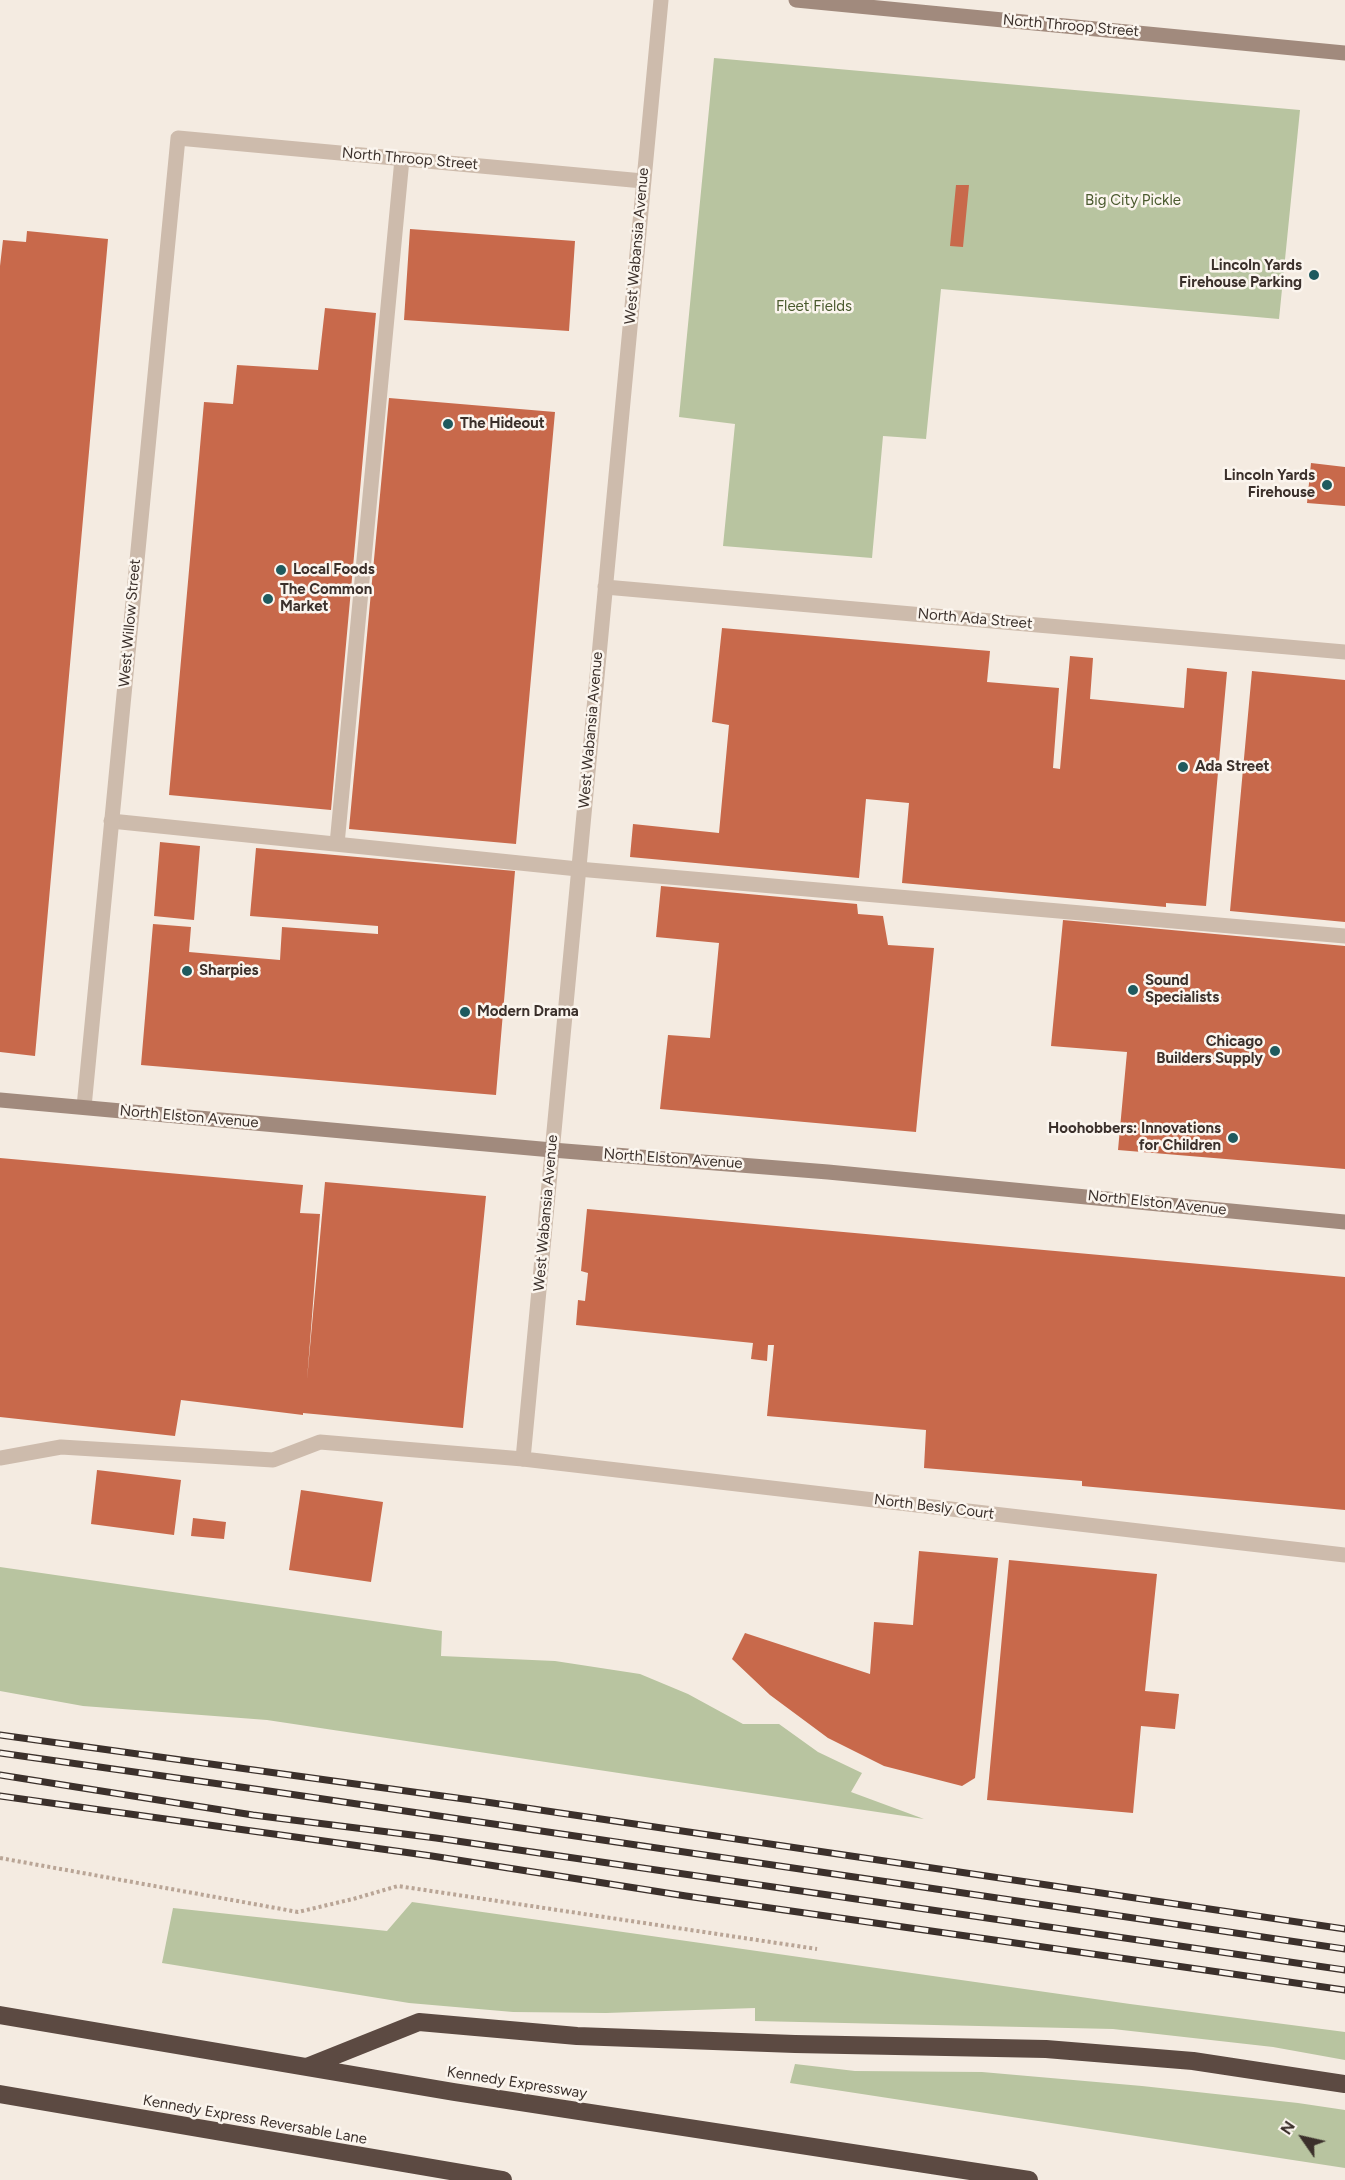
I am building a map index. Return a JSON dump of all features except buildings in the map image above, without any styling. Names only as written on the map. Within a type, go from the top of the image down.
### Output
[{"type":"highway","name":"Kennedy Expressway","points":[[0,2015],[454,2092],[1029,2180]]},
{"type":"highway","points":[[309,2066],[419,2022],[576,2036],[795,2044],[1046,2049],[1193,2061],[1345,2084]]},
{"type":"highway","name":"Kennedy Express Reversable Lane","points":[[0,2094],[503,2180]]},
{"type":"main road","name":"North Throop Street","points":[[796,0],[1345,53]]},
{"type":"main road","name":"North Elston Avenue","points":[[0,1100],[552,1150],[840,1173],[1345,1221]]},
{"type":"street","name":"West Wabansia Avenue","points":[[523,1459],[661,0]]},
{"type":"street","name":"North Throop Street","points":[[178,138],[643,181]]},
{"type":"street","name":"West Willow Street","points":[[84,1107],[178,138]]},
{"type":"street","points":[[337,844],[402,159]]},
{"type":"street","name":"North Ada Street","points":[[605,587],[1345,652]]},
{"type":"street","points":[[111,821],[578,869],[1345,936]]},
{"type":"street","name":"North Besly Court","points":[[0,1458],[61,1447],[273,1460],[320,1442],[523,1459],[1345,1555]]},
{"type":"path","points":[[0,1858],[298,1912],[398,1886],[817,1949]]},
{"type":"green space","name":"Fleet Fields","points":[[714,58],[1300,110],[1279,319],[941,289],[926,439],[883,436],[872,558],[723,546],[735,424],[679,417]]},
{"type":"green space","points":[[0,1567],[442,1631],[441,1656],[555,1661],[640,1674],[688,1694],[743,1724],[779,1724],[818,1752],[862,1773],[851,1792],[924,1819],[267,1720],[83,1706],[0,1691]]},
{"type":"green space","points":[[412,1902],[1130,2004],[1345,2032],[1345,2060],[1273,2047],[1113,2029],[755,2021],[755,2008],[606,2013],[513,2012],[409,2003],[162,1963],[173,1908],[387,1931]]},
{"type":"green space","points":[[795,2064],[855,2071],[982,2072],[1142,2086],[1345,2110],[1345,2168],[790,2083]]},
{"type":"railway","points":[[0,1735],[486,1802],[1345,1929]]},
{"type":"railway","points":[[0,1753],[1345,1949]]},
{"type":"railway","points":[[0,1775],[253,1815],[436,1838],[1345,1970]]},
{"type":"railway","points":[[0,1796],[432,1856],[686,1896],[1345,1990]]},
{"type":"place","name":"Lincoln Yards Firehouse Parking","points":[[1314,275]]},
{"type":"place","name":"The Hideout","points":[[448,424]]},
{"type":"place","name":"Lincoln Yards Firehouse","points":[[1327,485]]},
{"type":"place","name":"Local Foods","points":[[281,570]]},
{"type":"place","name":"The Common Market","points":[[268,599]]},
{"type":"place","name":"Ada Street","points":[[1183,767]]},
{"type":"place","name":"Sharpies","points":[[187,971]]},
{"type":"place","name":"Sound Specialists","points":[[1133,990]]},
{"type":"place","name":"Modern Drama","points":[[465,1012]]},
{"type":"place","name":"Chicago Builders Supply","points":[[1275,1051]]},
{"type":"place","name":"Hoohobbers: Innovations for Children","points":[[1233,1138]]},
{"type":"park label","name":"Big City Pickle","points":[[1133,201]]}]
